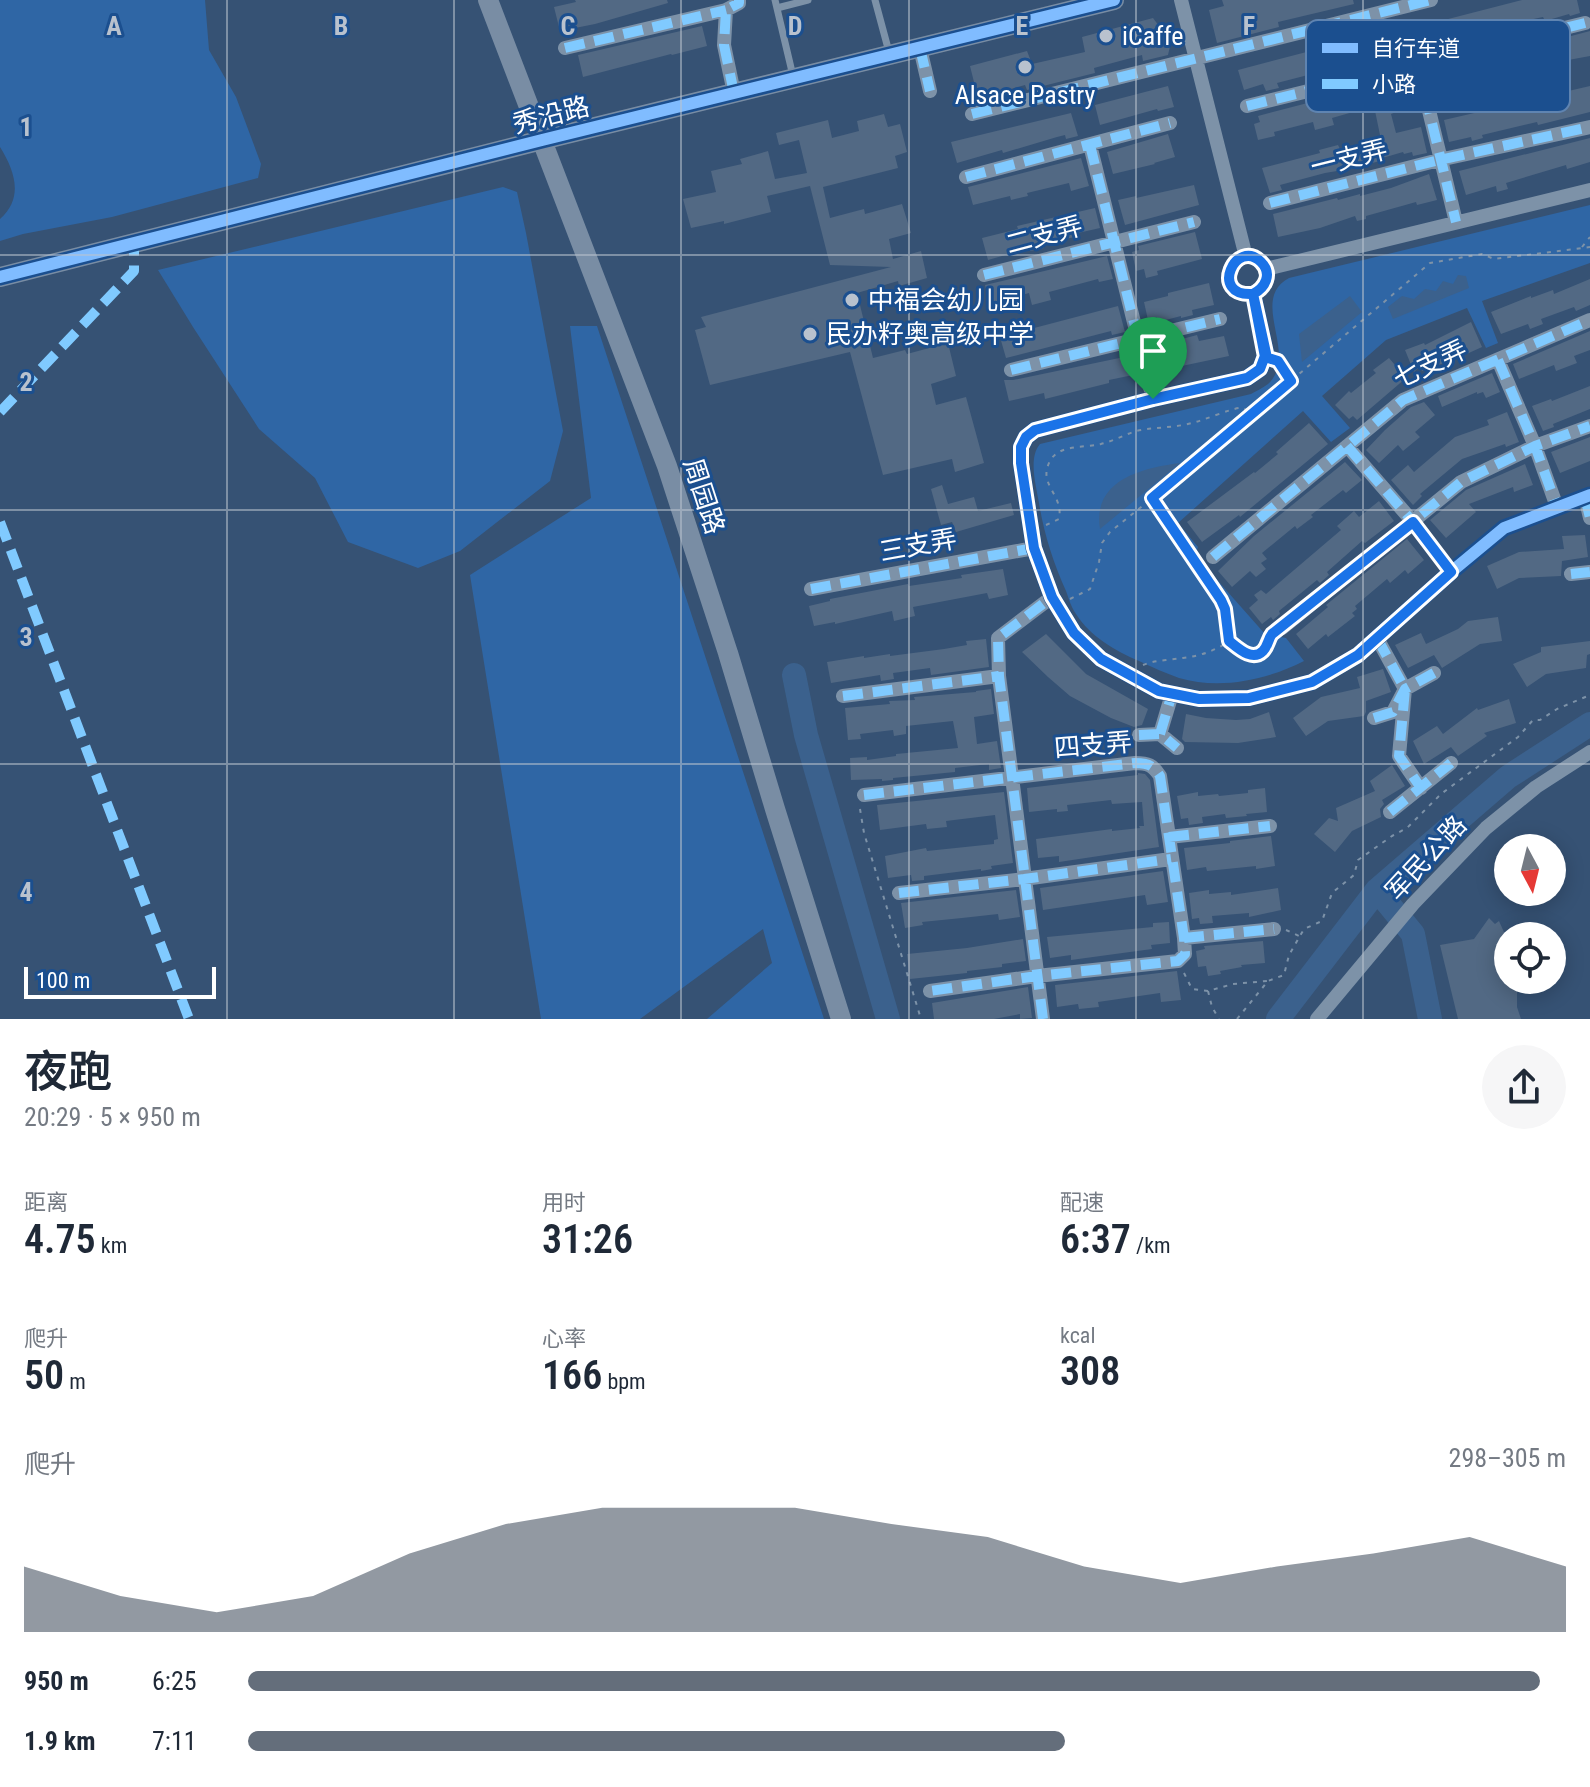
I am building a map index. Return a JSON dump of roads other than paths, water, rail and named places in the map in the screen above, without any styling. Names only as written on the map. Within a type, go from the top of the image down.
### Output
[{"type":"main road","name":"周园路","points":[[488,0],[667,466],[841,1019]]},
{"type":"main road","name":"秀沿路","points":[[0,277],[1114,0]]},
{"type":"street","points":[[565,48],[726,10],[739,0]]},
{"type":"street","points":[[1181,0],[1246,257]]},
{"type":"street","points":[[1340,20],[1409,2],[1431,0]]},
{"type":"street","points":[[726,10],[724,45],[734,93]]},
{"type":"street","points":[[1570,27],[1585,23]]},
{"type":"street","points":[[972,114],[1306,29]]},
{"type":"street","points":[[920,48],[930,91]]},
{"type":"street","points":[[1247,106],[1306,92]]},
{"type":"street","points":[[1428,112],[1456,222]]},
{"type":"street","points":[[966,177],[1170,123]]},
{"type":"street","name":"一支弄","points":[[1270,203],[1439,160],[1590,127]]},
{"type":"street","name":"二支弄","points":[[1090,145],[1153,399]]},
{"type":"street","points":[[1266,269],[1590,190]]},
{"type":"street","name":"二支弄","points":[[984,275],[1194,222]]},
{"type":"street","points":[[1246,257],[1262,262],[1266,269],[1266,283],[1253,294],[1242,294],[1229,281],[1232,264],[1246,257]]},
{"type":"street","points":[[1253,294],[1265,357],[1260,369],[1247,378],[1035,430],[1026,437],[1021,447],[1034,548],[1054,601],[1074,633],[1101,659],[1159,691],[1199,699],[1249,698],[1312,682],[1358,655],[1504,528],[1588,496],[1590,518]]},
{"type":"street","points":[[1011,370],[1220,319]]},
{"type":"street","name":"七支弄","points":[[1213,557],[1403,400],[1590,320]]},
{"type":"street","name":"七支弄","points":[[1498,360],[1557,507]]},
{"type":"street","points":[[1282,628],[1461,482],[1535,446],[1590,426]]},
{"type":"street","points":[[1347,446],[1413,522],[1451,572]]},
{"type":"street","name":"三支弄","points":[[811,589],[1034,548]]},
{"type":"street","points":[[1571,574],[1590,572]]},
{"type":"street","points":[[1043,1019],[999,676],[998,638],[1054,601]]},
{"type":"street","points":[[1377,638],[1405,689],[1399,756],[1421,788]]},
{"type":"street","points":[[1374,718],[1393,712],[1405,689],[1434,673]]},
{"type":"street","points":[[843,696],[999,676]]},
{"type":"street","points":[[1160,734],[1172,694]]},
{"type":"street","points":[[1139,735],[1160,734],[1177,748]]},
{"type":"street","name":"军民公路","points":[[1317,1019],[1413,904],[1486,828],[1536,787],[1590,752]]},
{"type":"street","name":"四支弄","points":[[864,795],[1146,763],[1154,766],[1160,776],[1185,954],[1178,961],[1037,976]]},
{"type":"street","points":[[1390,812],[1451,763]]},
{"type":"street","points":[[1169,837],[1270,826]]},
{"type":"street","points":[[899,893],[1171,859]]},
{"type":"street","points":[[1184,938],[1274,929]]},
{"type":"street","points":[[930,991],[1037,976]]},
{"type":"lane","points":[[793,79],[776,4],[808,0]]},
{"type":"lane","points":[[875,0],[889,55]]},
{"type":"waterway","points":[[794,675],[806,735],[888,1019]]},
{"type":"waterway","points":[[1278,1019],[1377,890],[1508,777],[1590,724]]},
{"type":"waterway","points":[[1377,890],[1413,934],[1430,1019]]},
{"type":"place","name":"iCaffe","points":[[1106,36]]},
{"type":"place","name":"Alsace Pastry","points":[[1025,67]]},
{"type":"place","name":"中福会幼儿园","points":[[852,300]]},
{"type":"place","name":"民办籽奥高级中学","points":[[810,334]]}]
